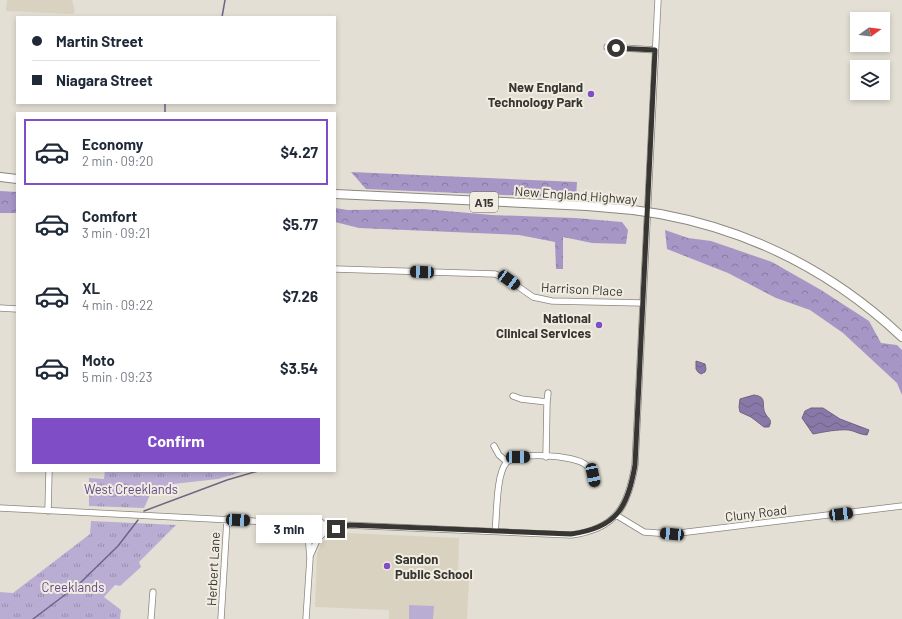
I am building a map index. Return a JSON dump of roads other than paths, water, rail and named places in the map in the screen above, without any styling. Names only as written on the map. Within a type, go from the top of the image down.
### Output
[{"type":"highway","points":[[0,178],[16,179]]},
{"type":"highway","name":"New England Highway","points":[[336,194],[587,206],[634,210],[691,220],[748,238],[803,264],[838,285],[874,312],[902,337]]},
{"type":"street","points":[[0,508],[289,522],[307,525],[315,520],[322,524],[571,534],[584,533],[600,527],[616,515],[628,497],[635,465],[658,0]]},
{"type":"street","points":[[606,47],[655,50]]},
{"type":"street","name":"Harrison Place","points":[[336,269],[495,274],[509,280],[533,297],[552,301],[643,303]]},
{"type":"street","points":[[0,308],[16,308]]},
{"type":"street","points":[[546,457],[548,393]]},
{"type":"street","points":[[513,396],[521,399],[547,402]]},
{"type":"street","points":[[494,446],[499,455],[507,462]]},
{"type":"street","points":[[496,532],[499,484],[507,462],[518,457],[569,458],[578,460],[587,465],[593,475],[595,484]]},
{"type":"street","points":[[48,511],[49,472]]},
{"type":"street","name":"Cluny Road","points":[[616,515],[644,532],[672,534],[902,506]]},
{"type":"street","name":"Herbert Lane","points":[[221,619],[227,520]]},
{"type":"street","points":[[322,524],[323,532]]},
{"type":"street","points":[[306,619],[310,558],[308,534],[306,529],[307,525]]},
{"type":"street","points":[[310,558],[318,538],[323,532],[349,525]]},
{"type":"street","points":[[308,534],[312,538],[318,538]]},
{"type":"street","points":[[152,619],[153,592]]},
{"type":"water","points":[[696,361],[705,364],[705,372],[701,374],[698,372],[696,369]]},
{"type":"water","points":[[754,395],[763,399],[764,410],[770,421],[769,427],[764,427],[751,417],[740,412],[740,399]]},
{"type":"water","points":[[811,408],[823,408],[840,419],[869,430],[867,435],[844,430],[813,434],[802,418],[805,411]]},
{"type":"waterway","points":[[222,16],[225,0]]},
{"type":"waterway","points":[[165,104],[165,112]]},
{"type":"waterway","points":[[144,511],[227,480],[255,472]]},
{"type":"waterway","points":[[33,619],[78,585],[118,546],[138,520]]},
{"type":"place","name":"New England Technology Park","points":[[591,94]]},
{"type":"place","name":"National Clinical Services","points":[[599,325]]},
{"type":"place","name":"Sandon Public School","points":[[387,566]]},
{"type":"park label","name":"West Creeklands","points":[[131,489]]},
{"type":"park label","name":"Creeklands","points":[[73,587]]}]
